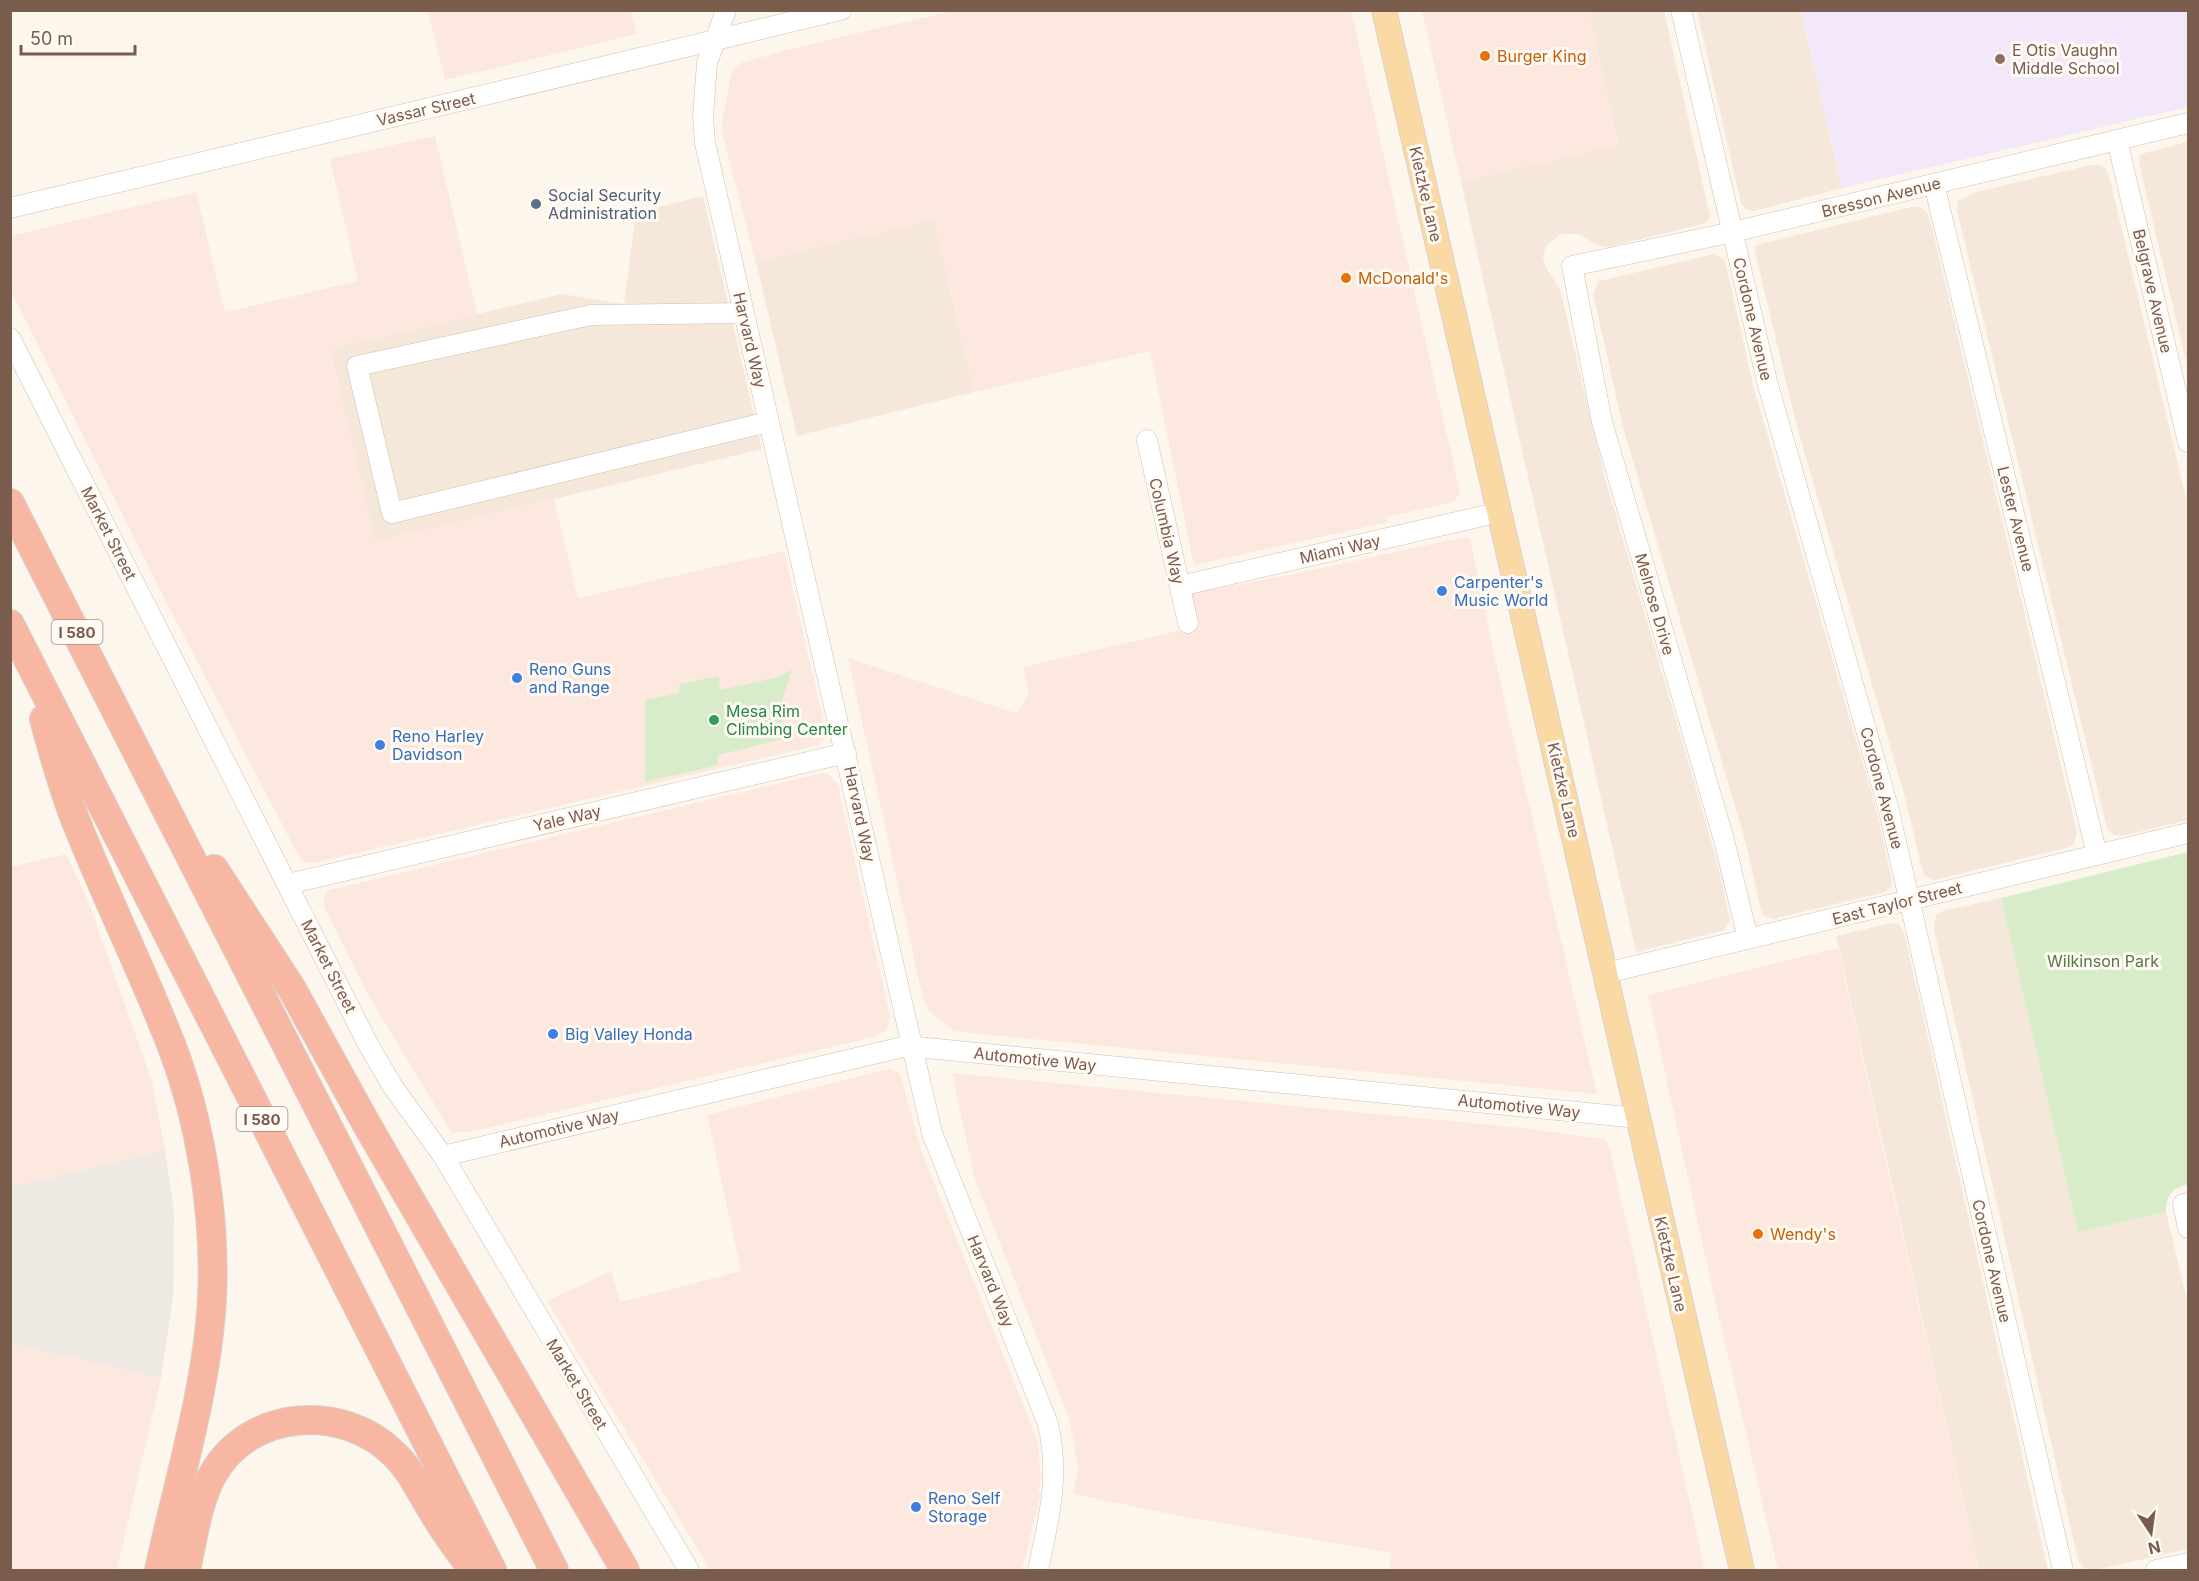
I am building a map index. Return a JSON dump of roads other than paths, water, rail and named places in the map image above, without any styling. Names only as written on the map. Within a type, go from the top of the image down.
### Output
[{"type":"highway","name":"I 580","points":[[10,503],[554,1570]]},
{"type":"highway","name":"I 580","points":[[10,624],[492,1570]]},
{"type":"highway","points":[[31,667],[46,726],[72,810],[171,1046],[192,1116],[205,1188],[212,1279],[210,1327],[200,1387],[159,1570]]},
{"type":"highway","points":[[164,802],[218,875],[268,950],[625,1570]]},
{"type":"highway","points":[[186,1570],[201,1502],[210,1480],[223,1460],[259,1431],[297,1420],[341,1423],[369,1434],[394,1454],[474,1570]]},
{"type":"highway","points":[[198,1570],[201,1502]]},
{"type":"main road","name":"Kietzke Lane","points":[[1384,10],[1742,1570]]},
{"type":"street","name":"Harvard Way","points":[[726,10],[707,63],[703,129],[932,1133],[1048,1424],[1054,1451],[1055,1477],[1038,1570]]},
{"type":"street","name":"Vassar Street","points":[[10,208],[841,10]]},
{"type":"street","name":"Cordone Avenue","points":[[1681,10],[1768,385],[1888,807],[2063,1570]]},
{"type":"street","name":"Bresson Avenue","points":[[1572,266],[1733,232],[2188,123]]},
{"type":"street","name":"Belgrave Avenue","points":[[2117,140],[2188,442]]},
{"type":"street","name":"Lester Avenue","points":[[1934,184],[2097,855]]},
{"type":"street","name":"Melrose Drive","points":[[1572,266],[1602,422],[1724,840],[1748,939]]},
{"type":"street","points":[[744,313],[591,315],[357,366],[392,513],[768,422]]},
{"type":"street","name":"Market Street","points":[[10,338],[369,1046],[393,1087],[443,1156],[689,1570]]},
{"type":"street","name":"Columbia Way","points":[[1147,440],[1188,623]]},
{"type":"street","name":"Miami Way","points":[[1180,586],[1500,512]]},
{"type":"street","name":"Yale Way","points":[[288,884],[846,753]]},
{"type":"street","name":"East Taylor Street","points":[[1606,973],[2188,833]]},
{"type":"street","name":"Automotive Way","points":[[443,1156],[912,1047],[1638,1118]]},
{"type":"street","points":[[2186,1203],[2188,1228]]},
{"type":"street","points":[[2156,1570],[2188,1563]]},
{"type":"place","name":"Burger King","points":[[1485,56]]},
{"type":"place","name":"E Otis Vaughn Middle School","points":[[2000,59]]},
{"type":"place","name":"Social Security Administration","points":[[536,204]]},
{"type":"place","name":"McDonald's","points":[[1346,278]]},
{"type":"place","name":"Carpenter's Music World","points":[[1442,591]]},
{"type":"place","name":"Reno Guns and Range","points":[[517,678]]},
{"type":"place","name":"Mesa Rim Climbing Center","points":[[714,720]]},
{"type":"place","name":"Reno Harley Davidson","points":[[380,745]]},
{"type":"place","name":"Big Valley Honda","points":[[553,1034]]},
{"type":"place","name":"Wendy's","points":[[1758,1234]]},
{"type":"place","name":"Reno Self Storage","points":[[916,1507]]},
{"type":"park label","name":"Wilkinson Park","points":[[2103,961]]}]
